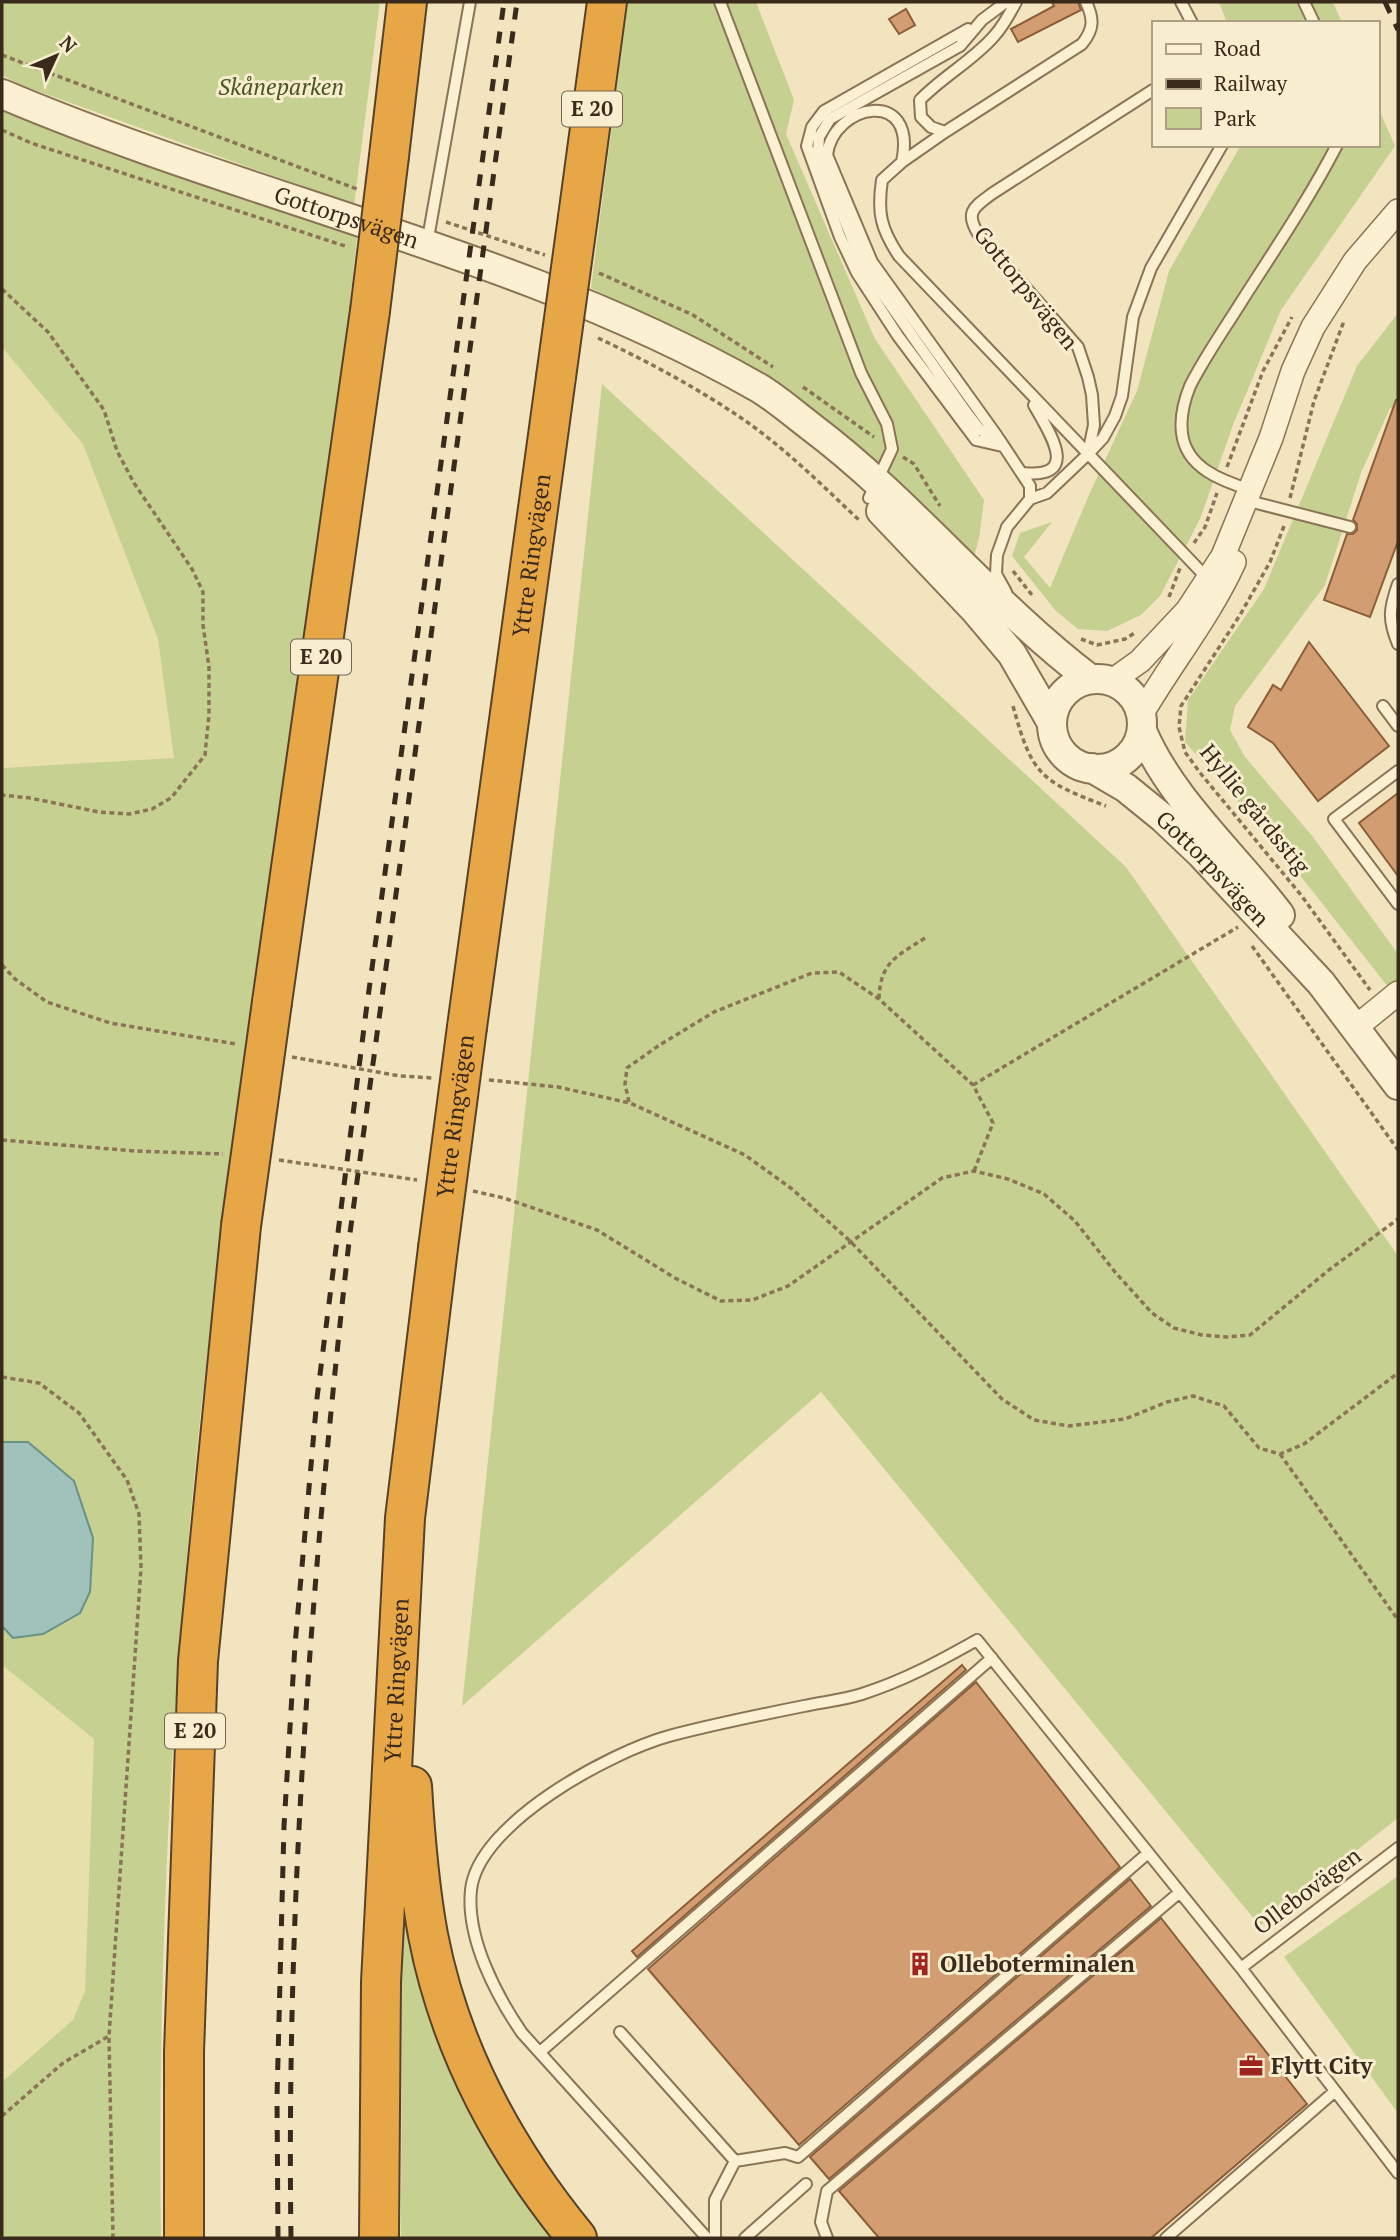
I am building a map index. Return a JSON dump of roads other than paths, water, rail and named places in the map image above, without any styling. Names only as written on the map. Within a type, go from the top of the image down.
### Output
[{"type":"highway","name":"E 20","points":[[184,2238],[184,2052],[198,1661],[241,1226],[370,311],[407,2]]},
{"type":"highway","name":"Yttre Ringvägen","points":[[379,2238],[381,1982],[405,1518],[467,1027],[607,2]]},
{"type":"highway","points":[[405,1518],[410,1772],[428,1935],[446,2004],[479,2089],[522,2167],[577,2238]]},
{"type":"street","name":"Gottorpsvägen","points":[[2,94],[68,122],[534,282],[638,326],[687,351],[873,490],[1054,652],[1101,680],[1126,689],[1136,700],[1153,757],[1174,790],[1266,896],[1301,943],[1321,983]]},
{"type":"street","points":[[1091,768],[1107,768],[1124,760],[1135,749],[1142,723],[1215,586],[1253,496],[1293,371],[1312,327],[1355,261],[1396,214]]},
{"type":"street","name":"Gottorpsvägen","points":[[873,490],[1004,645],[1052,723],[1055,739],[1064,754],[1076,764],[1091,768],[1126,788],[1201,854],[1321,983],[1398,1086]]},
{"type":"street","points":[[1052,723],[1062,694],[1076,684],[1101,680],[1140,660],[1215,586]]},
{"type":"street","points":[[1354,1028],[1390,1000]]},
{"type":"lane","points":[[427,244],[470,2]]},
{"type":"lane","points":[[720,2],[861,373],[887,424],[892,449],[873,490]]},
{"type":"lane","points":[[1000,442],[976,440],[876,305],[857,274],[840,237],[807,146],[812,127],[824,111],[957,36],[1006,2]]},
{"type":"lane","points":[[945,132],[931,127],[921,117],[920,100],[995,36],[1016,2]]},
{"type":"lane","points":[[1086,2],[1093,25],[1082,44],[945,132],[902,162],[883,180],[880,211],[884,233],[899,256],[1215,586]]},
{"type":"lane","points":[[1181,2],[1191,21]]},
{"type":"lane","points":[[1304,2],[1313,21]]},
{"type":"lane","name":"Gottorpsvägen","points":[[1088,454],[1094,425],[1086,369],[1078,347],[979,235],[972,224],[971,215],[975,207],[992,194],[1152,91]]},
{"type":"lane","points":[[902,162],[903,133],[898,121],[885,111],[870,111],[850,120],[836,129],[828,144],[827,155],[872,262],[1023,473],[1030,486],[1030,499]]},
{"type":"lane","points":[[1020,619],[996,574],[997,555],[1007,527],[1030,499],[1047,493],[1088,454],[1102,438],[1115,416],[1122,396],[1133,317],[1151,268],[1221,147]]},
{"type":"lane","points":[[1335,147],[1315,187],[1213,345],[1189,388],[1181,416],[1182,435],[1189,454],[1206,471],[1287,512],[1350,527]]},
{"type":"lane","points":[[1023,473],[1046,473],[1054,467],[1056,457],[1055,444],[1026,390]]},
{"type":"lane","points":[[1398,584],[1391,603],[1390,625],[1398,644]]},
{"type":"lane","points":[[1383,706],[1398,726]]},
{"type":"lane","points":[[1398,771],[1334,819],[1398,904]]},
{"type":"lane","points":[[707,2238],[522,2033],[505,2007],[484,1962],[472,1918],[471,1889],[477,1868],[501,1834],[528,1809],[568,1783],[624,1753],[666,1737],[859,1695],[920,1673],[977,1640],[1241,1968],[1398,2173]]},
{"type":"lane","points":[[540,2052],[992,1658]]},
{"type":"lane","name":"Ollebovägen","points":[[1241,1968],[1398,1848]]},
{"type":"lane","points":[[735,2161],[785,2153],[798,2157],[1148,1853]]},
{"type":"lane","points":[[827,2238],[821,2222],[827,2191],[1180,1892]]},
{"type":"lane","points":[[620,2032],[735,2161]]},
{"type":"lane","points":[[1166,2238],[1334,2092]]},
{"type":"lane","points":[[715,2238],[715,2200],[735,2161]]},
{"type":"lane","points":[[745,2238],[806,2184]]},
{"type":"water","points":[[2,1442],[28,1442],[74,1481],[93,1538],[90,1592],[80,1613],[43,1634],[13,1638],[2,1626]]},
{"type":"railway","points":[[278,2238],[277,2097],[284,1826],[295,1645],[317,1398],[366,1012],[504,2]]},
{"type":"railway","points":[[291,2238],[297,1860],[313,1610],[336,1359],[350,1233],[517,2]]},
{"type":"railway","points":[[1385,2],[1398,30]]},
{"type":"place","name":"Olleboterminalen","points":[[920,1964]]},
{"type":"place","name":"Flytt City","points":[[1251,2066]]},
{"type":"park label","name":"Skåneparken","points":[[281,87]]}]
